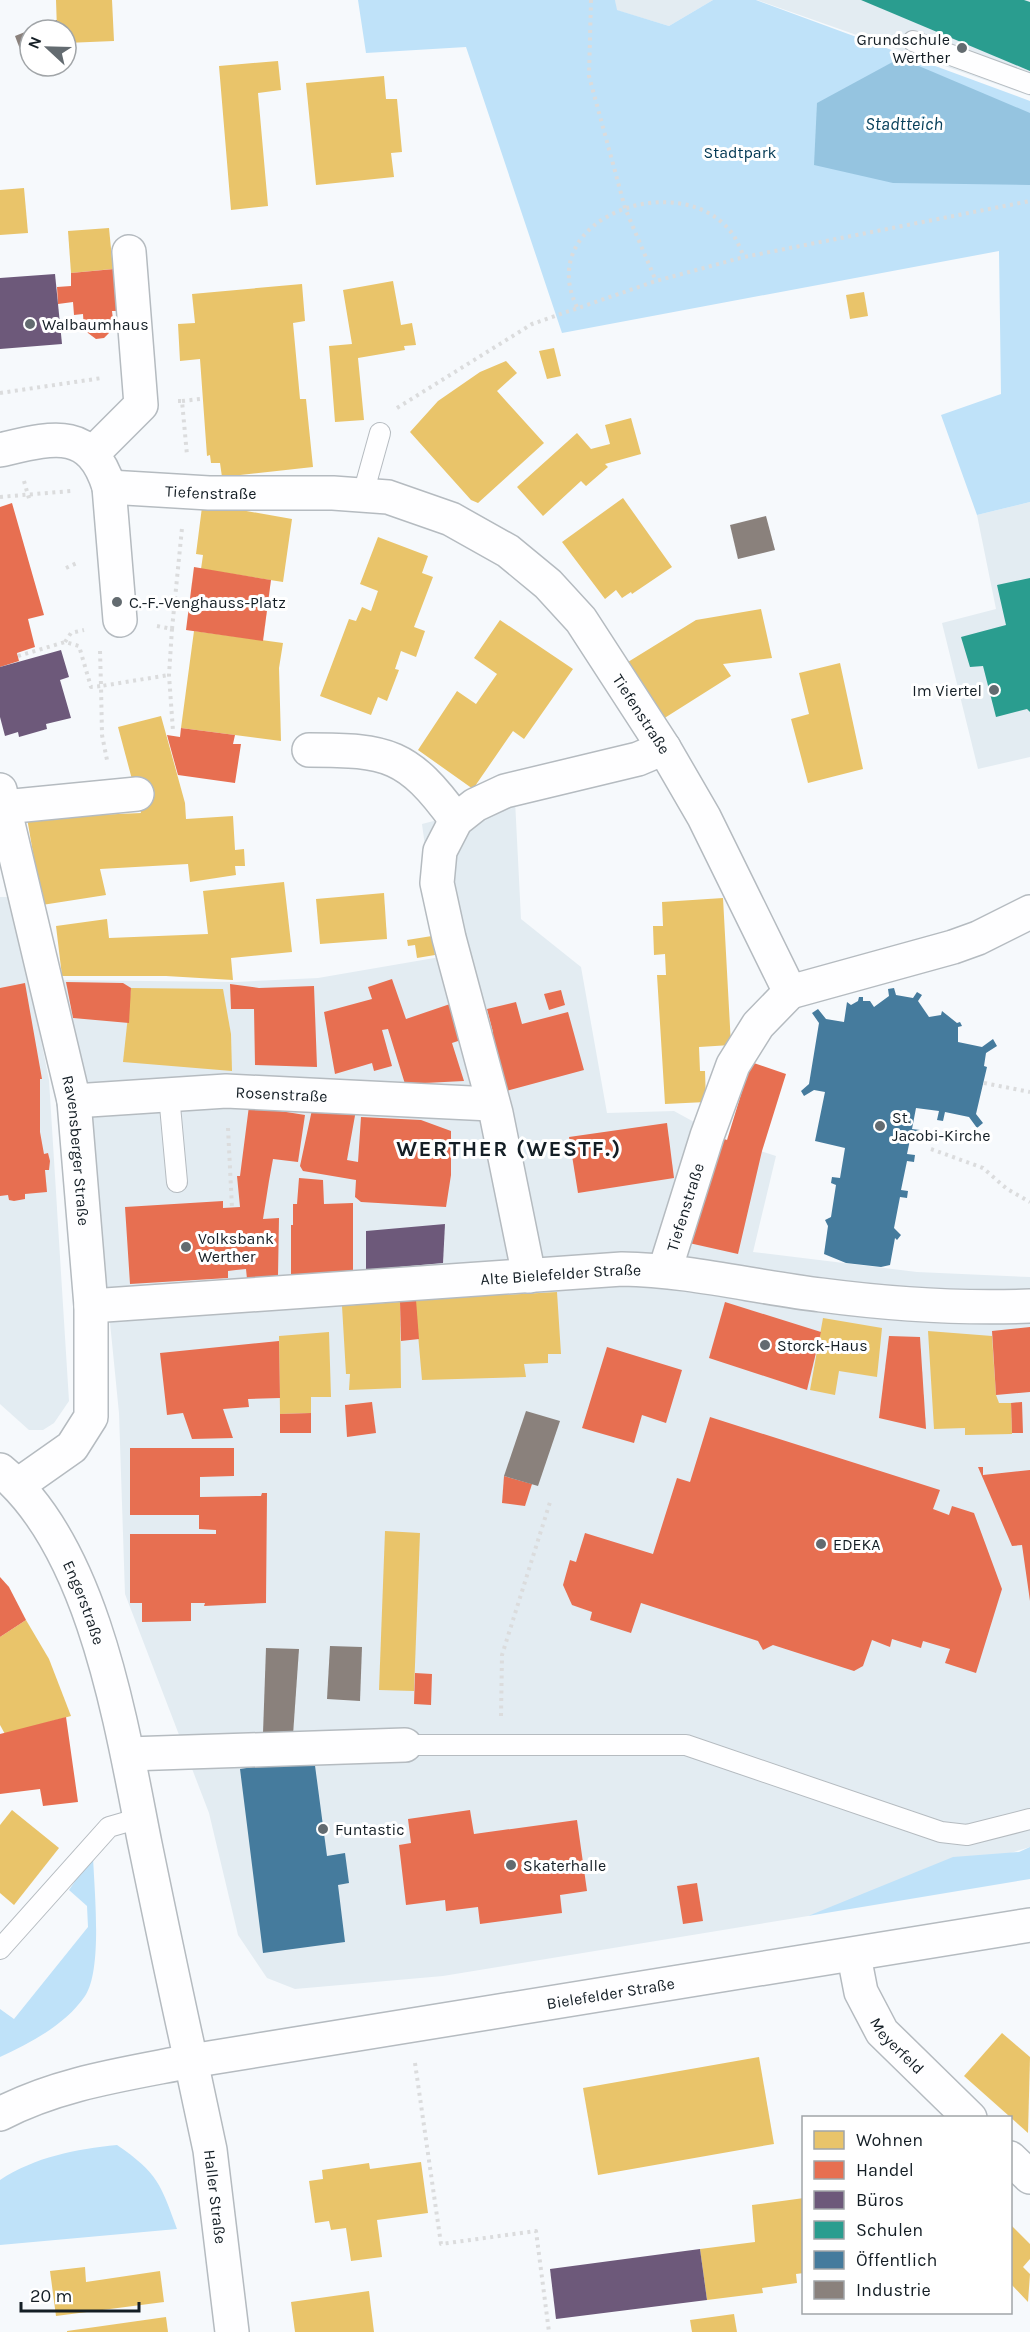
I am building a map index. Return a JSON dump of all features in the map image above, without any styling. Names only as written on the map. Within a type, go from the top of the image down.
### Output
[{"type":"street","points":[[93,453],[141,405],[129,252]]},
{"type":"street","points":[[0,450],[58,440],[76,443],[93,453],[103,467],[110,487],[120,620]]},
{"type":"street","name":"Tiefenstraße","points":[[110,487],[209,493],[363,494],[388,497],[451,519],[508,551],[548,584],[581,620],[664,748],[704,817],[790,992],[758,1025],[733,1065],[707,1136],[665,1270]]},
{"type":"street","points":[[529,1276],[496,1113],[491,1104],[437,883],[440,850],[456,820],[474,805],[505,791],[638,759],[664,748]]},
{"type":"street","points":[[309,750],[363,750],[401,762],[417,772],[433,788],[456,820]]},
{"type":"street","points":[[2,799],[126,795]]},
{"type":"street","name":"Ravensberger Straße","points":[[2,799],[74,1101],[91,1306],[91,1417],[72,1447],[9,1478]]},
{"type":"street","points":[[790,992],[953,947],[1030,912]]},
{"type":"street","name":"Rosenstraße","points":[[74,1101],[226,1091],[491,1104]]},
{"type":"street","name":"Alte Bielefelder Straße","points":[[91,1306],[622,1269],[665,1270],[819,1295],[894,1303],[984,1308],[1030,1306]]},
{"type":"street","name":"Engerstraße","points":[[9,1478],[54,1536],[88,1608],[113,1692],[128,1754],[191,2061]]},
{"type":"street","points":[[128,1754],[405,1745]]},
{"type":"street","name":"Bielefelder Straße","points":[[0,2114],[41,2095],[191,2061],[854,1956],[1030,1925]]},
{"type":"street","name":"Meyerfeld","points":[[854,1956],[861,1992],[882,2032],[968,2116]]},
{"type":"street","name":"Haller Straße","points":[[191,2061],[210,2151],[232,2332]]},
{"type":"street","points":[[1012,2159],[1030,2177]]},
{"type":"lane","points":[[913,41],[1030,84]]},
{"type":"lane","points":[[363,494],[380,433]]},
{"type":"lane","points":[[169,1095],[177,1182]]},
{"type":"lane","points":[[405,1745],[501,1747],[651,1743],[686,1745],[704,1749],[941,1832],[968,1835],[1030,1820]]},
{"type":"lane","points":[[0,1949],[109,1827],[140,1818]]},
{"type":"path","points":[[591,0],[589,76],[625,208],[656,281]]},
{"type":"path","points":[[577,307],[571,295],[569,273],[574,247],[587,229],[625,208],[653,201],[689,205],[712,217],[733,235],[744,257]]},
{"type":"path","points":[[380,433],[393,411],[532,324],[577,307],[656,281],[744,257],[1030,201]]},
{"type":"path","points":[[0,393],[139,373]]},
{"type":"path","points":[[182,401],[200,399]]},
{"type":"path","points":[[24,480],[30,502]]},
{"type":"path","points":[[0,497],[27,493],[67,492]]},
{"type":"path","points":[[66,568],[75,564]]},
{"type":"path","points":[[126,795],[102,735],[100,627],[120,620],[172,629],[169,675],[173,731]]},
{"type":"path","points":[[65,642],[71,633],[79,630]]},
{"type":"path","points":[[18,656],[65,642],[76,644],[80,649],[91,687],[169,675]]},
{"type":"path","points":[[984,1083],[1030,1092]]},
{"type":"path","points":[[226,1091],[232,1208]]},
{"type":"path","points":[[931,1149],[983,1168],[1007,1189],[1030,1202]]},
{"type":"path","points":[[501,1747],[502,1655],[551,1499]]},
{"type":"path","points":[[417,2084],[441,2244],[536,2231],[549,2332]]},
{"type":"shaded area","points":[[615,0],[713,0],[669,26],[616,10]]},
{"type":"shaded area","name":"Grundschule Werther","points":[[757,0],[1030,0],[1030,96]]},
{"type":"shaded area","name":"Im Viertel","points":[[1030,502],[1030,757],[978,769],[942,623],[996,609],[977,515]]},
{"type":"shaded area","points":[[515,800],[521,919],[581,967],[607,1113],[674,1111],[727,1140],[776,1156],[753,1252],[917,1272],[1030,1277],[1030,1847],[808,1916],[443,1976],[295,1989],[267,1978],[238,1935],[209,1813],[125,1594],[119,1413],[86,1082],[57,980],[236,982],[318,978],[440,957],[422,824]]},
{"type":"shaded area","points":[[0,897],[8,897],[28,975],[49,1080],[69,1401],[54,1423],[43,1430],[29,1430],[0,1404]]},
{"type":"green space","name":"Stadtpark","points":[[358,0],[615,0],[617,10],[669,26],[713,0],[756,0],[1030,101],[1030,502],[977,515],[941,415],[1001,394],[999,251],[562,333],[466,47],[366,53]]},
{"type":"green space","points":[[1030,1847],[1030,1879],[808,1916],[953,1857],[1019,1852]]},
{"type":"green space","points":[[93,1855],[96,1948],[91,1984],[77,2006],[58,2024],[36,2039],[0,2057],[0,2009],[14,2019],[88,1927],[87,1906],[69,1890]]},
{"type":"green space","points":[[117,2145],[150,2172],[162,2190],[177,2229],[0,2245],[0,2180],[27,2165],[56,2155]]},
{"type":"water","name":"Stadtteich","points":[[900,58],[1030,113],[1030,185],[893,183],[814,165],[817,103]]},
{"type":"building: Wohnen","points":[[56,0],[112,0],[114,41],[78,42],[78,18],[57,18]]},
{"type":"building: Wohnen","points":[[278,61],[281,90],[258,93],[268,206],[231,210],[219,66]]},
{"type":"building: Wohnen","points":[[384,76],[386,99],[397,99],[402,152],[391,153],[394,177],[316,185],[306,83]]},
{"type":"building: Wohnen","points":[[24,188],[28,233],[0,235],[0,190]]},
{"type":"building: Wohnen","points":[[109,228],[113,269],[71,273],[68,231]]},
{"type":"building: Wohnen","points":[[393,281],[401,325],[412,323],[416,345],[404,346],[405,350],[358,358],[364,420],[335,422],[329,346],[352,344],[343,290]]},
{"type":"building: Wohnen","points":[[302,284],[305,321],[293,323],[300,399],[306,399],[313,467],[222,477],[220,463],[211,463],[210,455],[207,456],[200,359],[180,361],[178,324],[195,323],[192,294]]},
{"type":"building: Wohnen","points":[[864,292],[868,316],[850,319],[846,295]]},
{"type":"building: Wohnen","points":[[554,348],[561,376],[547,379],[539,351]]},
{"type":"building: Wohnen","points":[[506,361],[517,373],[497,391],[544,443],[478,503],[471,500],[410,432],[438,401],[480,372]]},
{"type":"building: Wohnen","points":[[631,418],[641,454],[605,464],[608,467],[586,486],[581,481],[543,516],[517,487],[577,433],[591,449],[610,444],[605,425]]},
{"type":"building: Wohnen","points":[[623,498],[672,567],[632,594],[631,592],[622,598],[616,590],[605,599],[562,542]]},
{"type":"building: Wohnen","points":[[202,507],[224,510],[224,507],[292,519],[283,582],[201,569],[203,555],[196,554]]},
{"type":"building: Wohnen","points":[[378,537],[428,556],[422,573],[433,577],[414,627],[425,631],[416,657],[401,651],[395,669],[399,670],[387,701],[378,697],[371,715],[320,696],[349,619],[356,621],[362,607],[371,611],[378,591],[360,584]]},
{"type":"building: Wohnen","points":[[761,609],[772,658],[723,664],[731,676],[663,719],[628,662],[696,620]]},
{"type":"building: Wohnen","points":[[500,620],[573,669],[524,739],[513,731],[473,789],[418,750],[457,691],[476,704],[497,674],[474,658]]},
{"type":"building: Wohnen","points":[[194,631],[283,643],[279,668],[281,741],[181,728]]},
{"type":"building: Wohnen","points":[[840,663],[863,769],[808,783],[791,719],[809,714],[799,673]]},
{"type":"building: Wohnen","points":[[161,716],[185,803],[186,819],[233,816],[235,850],[244,849],[245,866],[235,866],[236,875],[190,882],[188,864],[100,869],[106,895],[42,905],[27,818],[141,813],[118,727]]},
{"type":"building: Wohnen","points":[[284,882],[292,952],[231,958],[233,980],[166,976],[62,976],[56,926],[107,919],[109,938],[208,934],[203,891]]},
{"type":"building: Wohnen","points":[[384,893],[387,939],[320,944],[316,899]]},
{"type":"building: Wohnen","points":[[723,898],[731,1045],[699,1047],[700,1071],[705,1071],[706,1102],[665,1104],[657,975],[666,975],[665,954],[654,955],[653,926],[663,926],[662,902]]},
{"type":"building: Wohnen","points":[[432,936],[435,955],[417,958],[415,945],[408,946],[407,940]]},
{"type":"building: Wohnen","points":[[131,988],[223,989],[231,1034],[232,1071],[123,1062]]},
{"type":"building: Wohnen","points":[[503,1292],[503,1295],[557,1292],[561,1354],[548,1354],[548,1363],[524,1364],[526,1377],[422,1380],[415,1300]]},
{"type":"building: Wohnen","points":[[400,1302],[401,1388],[349,1390],[350,1374],[346,1374],[342,1306]]},
{"type":"building: Wohnen","points":[[823,1318],[882,1328],[877,1377],[839,1371],[835,1395],[810,1390]]},
{"type":"building: Wohnen","points":[[928,1331],[992,1336],[996,1395],[999,1403],[1011,1403],[1012,1434],[965,1435],[965,1428],[934,1429]]},
{"type":"building: Wohnen","points":[[329,1332],[331,1397],[311,1397],[311,1413],[280,1414],[279,1336]]},
{"type":"building: Wohnen","points":[[385,1531],[420,1533],[414,1691],[379,1690]]},
{"type":"building: Wohnen","points":[[26,1620],[49,1659],[71,1716],[5,1734],[0,1725],[0,1637]]},
{"type":"building: Wohnen","points":[[12,1810],[59,1848],[14,1905],[0,1893],[0,1825]]},
{"type":"building: Wohnen","points":[[1002,2033],[1030,2057],[1028,2133],[1012,2119],[1012,2116],[1009,2116],[964,2076]]},
{"type":"building: Wohnen","points":[[759,2057],[774,2144],[598,2175],[583,2088]]},
{"type":"building: Wohnen","points":[[421,2162],[428,2213],[377,2220],[382,2257],[351,2261],[346,2228],[331,2230],[329,2221],[315,2223],[309,2181],[323,2179],[322,2170],[369,2163],[370,2169]]},
{"type":"building: Wohnen","points":[[802,2198],[802,2273],[796,2274],[797,2283],[762,2288],[763,2293],[707,2300],[700,2249],[755,2242],[752,2205]]},
{"type":"building: Wohnen","points":[[1012,2226],[1030,2244],[1030,2259],[1023,2267],[1030,2274],[1028,2302],[1012,2285]]},
{"type":"building: Wohnen","points":[[85,2267],[86,2282],[160,2271],[164,2302],[56,2316],[50,2271]]},
{"type":"building: Wohnen","points":[[369,2291],[374,2332],[295,2332],[291,2302]]},
{"type":"building: Wohnen","points":[[734,2314],[737,2332],[692,2332],[690,2320]]},
{"type":"building: Wohnen","points":[[166,2317],[168,2332],[67,2332],[67,2331]]},
{"type":"building: Handel","points":[[114,269],[118,311],[112,311],[114,328],[104,338],[96,339],[84,330],[83,314],[74,315],[73,302],[58,304],[57,287],[71,286],[71,273]]},
{"type":"building: Handel","points":[[12,503],[44,615],[28,619],[35,647],[17,653],[19,661],[0,667],[0,507]]},
{"type":"building: Handel","points":[[194,567],[271,580],[263,641],[186,630]]},
{"type":"building: Handel","points":[[181,728],[235,735],[233,744],[241,744],[235,783],[178,775],[167,735],[180,737]]},
{"type":"building: Handel","points":[[392,979],[406,1019],[450,1004],[461,1040],[452,1043],[464,1081],[405,1084],[388,1029],[382,1030],[392,1066],[374,1071],[372,1063],[335,1074],[324,1012],[372,999],[368,987]]},
{"type":"building: Handel","points":[[66,982],[123,983],[131,988],[129,1023],[73,1018]]},
{"type":"building: Handel","points":[[25,983],[42,1079],[40,1079],[40,1132],[44,1154],[48,1153],[50,1161],[49,1170],[45,1170],[47,1192],[25,1194],[25,1199],[14,1201],[9,1200],[8,1195],[0,1196],[0,988]]},
{"type":"building: Handel","points":[[230,984],[259,988],[314,986],[317,1067],[255,1065],[254,1009],[231,1009]]},
{"type":"building: Handel","points":[[561,990],[565,1005],[549,1010],[544,994]]},
{"type":"building: Handel","points":[[516,1002],[522,1024],[568,1012],[584,1070],[499,1093],[482,1035],[493,1032],[487,1009]]},
{"type":"building: Handel","points":[[751,1062],[786,1074],[762,1151],[738,1254],[689,1243],[714,1165],[724,1139],[727,1140]]},
{"type":"building: Handel","points":[[313,1105],[356,1110],[347,1160],[358,1162],[361,1117],[421,1120],[451,1131],[451,1175],[446,1207],[361,1202],[355,1197],[356,1180],[303,1171],[300,1166]]},
{"type":"building: Handel","points":[[249,1106],[305,1115],[298,1162],[273,1159],[269,1181],[263,1219],[279,1218],[278,1276],[247,1279],[246,1269],[228,1271],[228,1278],[130,1284],[125,1207],[223,1201],[223,1208],[240,1207],[237,1176],[240,1176]]},
{"type":"building: Handel","points":[[667,1123],[674,1178],[578,1193],[569,1137]]},
{"type":"building: Handel","points":[[299,1178],[323,1180],[324,1204],[353,1203],[353,1271],[291,1276],[291,1225],[293,1225],[293,1204],[297,1204]]},
{"type":"building: Handel","points":[[416,1300],[419,1339],[401,1341],[400,1302]]},
{"type":"building: Handel","name":"Storck-Haus","points":[[725,1302],[821,1332],[807,1390],[709,1358]]},
{"type":"building: Handel","points":[[1030,1327],[1030,1392],[996,1395],[992,1331]]},
{"type":"building: Handel","points":[[889,1336],[920,1337],[926,1429],[879,1418]]},
{"type":"building: Handel","points":[[279,1341],[280,1398],[248,1399],[249,1407],[223,1409],[233,1438],[192,1439],[183,1413],[167,1415],[160,1353]]},
{"type":"building: Handel","points":[[607,1347],[682,1370],[666,1423],[642,1415],[634,1443],[582,1428]]},
{"type":"building: Handel","points":[[372,1402],[376,1433],[347,1437],[345,1405]]},
{"type":"building: Handel","points":[[1022,1402],[1023,1433],[1012,1433],[1011,1403]]},
{"type":"building: Handel","points":[[311,1413],[311,1433],[280,1433],[280,1414]]},
{"type":"building: Handel","name":"EDEKA","points":[[710,1417],[940,1490],[933,1509],[949,1515],[952,1506],[974,1513],[1002,1589],[976,1673],[945,1663],[950,1649],[923,1641],[921,1648],[892,1639],[890,1647],[872,1640],[863,1666],[854,1671],[773,1645],[763,1650],[758,1641],[641,1603],[631,1633],[590,1620],[592,1612],[572,1605],[563,1585],[570,1560],[576,1562],[585,1533],[653,1554],[677,1478],[690,1482]]},
{"type":"building: Handel","points":[[130,1448],[234,1448],[234,1476],[200,1477],[200,1497],[261,1496],[262,1493],[267,1493],[266,1603],[204,1606],[205,1603],[191,1603],[191,1621],[142,1622],[142,1603],[130,1603],[130,1534],[216,1534],[216,1530],[199,1529],[199,1515],[130,1515]]},
{"type":"building: Handel","points":[[978,1467],[983,1467],[983,1475],[1030,1470],[1030,1601],[1022,1545],[1012,1546]]},
{"type":"building: Handel","points":[[504,1476],[532,1484],[525,1506],[502,1503]]},
{"type":"building: Handel","points":[[0,1577],[9,1587],[26,1620],[0,1637]]},
{"type":"building: Handel","points":[[415,1673],[432,1674],[431,1705],[414,1704]]},
{"type":"building: Handel","points":[[66,1717],[78,1802],[43,1806],[40,1789],[0,1794],[0,1734]]},
{"type":"building: Handel","name":"Skaterhalle","points":[[470,1810],[474,1834],[577,1820],[587,1891],[560,1895],[562,1913],[480,1924],[478,1907],[446,1911],[445,1900],[406,1905],[399,1845],[411,1843],[408,1819]]},
{"type":"building: Handel","points":[[697,1883],[703,1921],[683,1924],[677,1886]]},
{"type":"building: Büros","name":"Walbaumhaus","points":[[55,274],[62,344],[0,349],[0,278]]},
{"type":"building: Büros","points":[[61,650],[69,677],[60,680],[71,718],[46,724],[47,729],[19,737],[18,732],[5,736],[0,717],[0,667]]},
{"type":"building: Büros","points":[[445,1224],[443,1263],[366,1270],[366,1231]]},
{"type":"building: Büros","points":[[700,2249],[707,2300],[556,2319],[550,2269]]},
{"type":"building: Schulen","points":[[861,0],[1024,0],[1030,2],[1030,71]]},
{"type":"building: Schulen","points":[[1030,578],[1030,712],[1027,709],[996,717],[983,666],[970,667],[961,637],[1006,625],[997,585]]},
{"type":"building: Öffentlich","name":"St. Jacobi-Kirche","points":[[894,988],[896,995],[913,998],[917,992],[922,995],[918,1001],[929,1017],[941,1015],[942,1011],[957,1023],[960,1022],[962,1026],[958,1027],[958,1042],[982,1047],[993,1039],[997,1046],[986,1053],[984,1066],[987,1067],[976,1114],[983,1123],[977,1128],[969,1117],[945,1112],[943,1121],[937,1120],[939,1111],[916,1108],[912,1129],[920,1130],[919,1136],[911,1135],[907,1154],[915,1155],[914,1162],[907,1161],[901,1190],[908,1191],[907,1198],[900,1197],[894,1228],[901,1235],[897,1240],[895,1238],[890,1265],[881,1267],[846,1263],[824,1254],[828,1226],[825,1220],[831,1217],[836,1185],[831,1183],[832,1177],[840,1178],[845,1148],[815,1141],[825,1092],[814,1090],[804,1096],[801,1091],[809,1084],[819,1023],[812,1013],[818,1009],[826,1019],[844,1022],[847,1002],[851,1005],[858,1001],[859,997],[863,997],[863,1001],[870,1001],[874,1007],[889,996],[888,989]]},
{"type":"building: Öffentlich","points":[[314,1758],[327,1856],[345,1853],[349,1883],[338,1885],[345,1942],[263,1953],[240,1769]]},
{"type":"building: Industrie","points":[[766,516],[775,550],[738,559],[730,525]]},
{"type":"building: Industrie","points":[[526,1411],[560,1421],[538,1486],[504,1476]]},
{"type":"building: Industrie","points":[[330,1646],[362,1647],[360,1701],[327,1699]]},
{"type":"building: Industrie","points":[[266,1648],[299,1649],[293,1735],[263,1733]]},
{"type":"place","name":"Grundschule Werther","points":[[962,48]]},
{"type":"place","name":"Walbaumhaus","points":[[30,324]]},
{"type":"place","name":"C.-F.-Venghauss-Platz","points":[[117,602]]},
{"type":"place","name":"Im Viertel","points":[[994,690]]},
{"type":"place","name":"St. Jacobi-Kirche","points":[[880,1126]]},
{"type":"place","name":"Volksbank Werther","points":[[186,1247]]},
{"type":"place","name":"Storck-Haus","points":[[765,1345]]},
{"type":"place","name":"EDEKA","points":[[821,1544]]},
{"type":"place","name":"Funtastic","points":[[323,1829]]},
{"type":"place","name":"Skaterhalle","points":[[511,1865]]},
{"type":"district","name":"WERTHER (WESTF.)","points":[[509,1149]]}]
